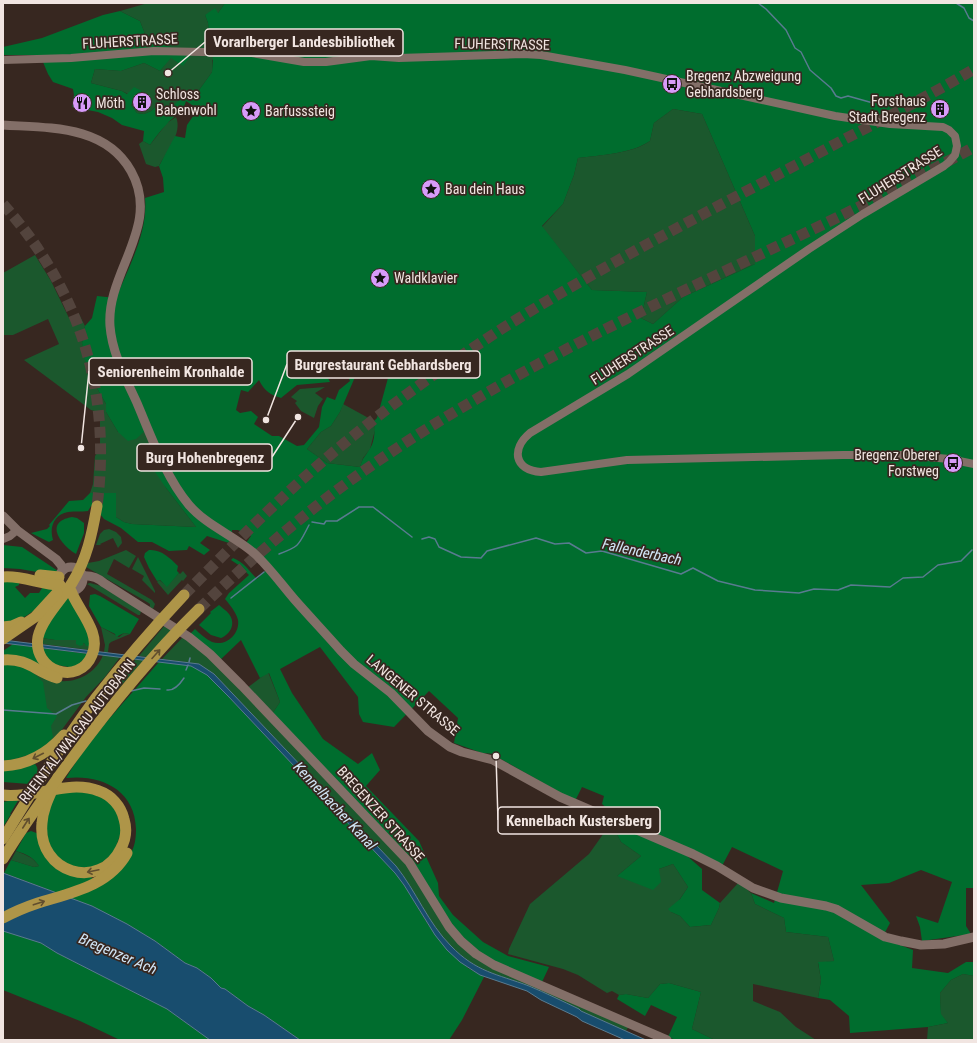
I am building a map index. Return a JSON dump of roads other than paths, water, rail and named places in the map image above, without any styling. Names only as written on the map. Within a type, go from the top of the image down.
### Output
[{"type":"highway","points":[[96,652],[80,669],[66,672],[58,671],[51,668],[41,658],[38,648],[38,639],[40,631],[68,584],[70,575],[85,551],[93,528],[97,506]]},
{"type":"highway","points":[[3,570],[68,584]]},
{"type":"highway","points":[[3,577],[13,577],[48,584],[68,584]]},
{"type":"highway","points":[[3,639],[35,617],[68,584]]},
{"type":"highway","points":[[3,646],[26,632],[40,620],[68,584]]},
{"type":"highway","points":[[3,660],[25,662],[54,677],[68,679],[75,678],[87,672],[95,664],[96,652],[92,631],[74,600],[68,584]]},
{"type":"highway","name":"RHEINTAL/WALGAU AUTOBAHN","points":[[3,839],[40,779],[95,700],[180,598]]},
{"type":"highway","points":[[3,627],[12,626],[22,622],[47,605]]},
{"type":"highway","name":"RHEINTAL/WALGAU AUTOBAHN","points":[[3,859],[58,777],[112,704],[195,612]]},
{"type":"highway","points":[[3,766],[16,765],[28,761],[49,750],[62,738],[95,700]]},
{"type":"highway","points":[[3,788],[21,789],[64,781],[87,781],[105,785],[118,794],[125,804],[131,816],[133,828],[131,843],[127,854],[117,867],[107,876],[93,884],[26,907],[3,918]]},
{"type":"highway","points":[[3,795],[22,796],[62,789],[78,788],[95,789],[106,794],[120,809],[124,817],[126,828],[122,847],[116,857],[110,863],[96,870],[79,872],[63,867],[49,856],[43,843],[41,828],[46,796]]},
{"type":"main road","name":"LANGENER STRASSE","points":[[3,125],[71,131],[93,137],[103,142],[125,161],[134,177],[139,194],[140,215],[137,235],[114,292],[111,305],[110,325],[114,350],[155,445],[177,488],[189,505],[202,518],[255,554],[341,651],[354,664],[392,693],[428,731],[450,747],[462,752],[493,760],[560,797],[693,854],[766,894],[836,909],[885,936],[901,941],[921,945],[936,944],[974,937]]},
{"type":"main road","points":[[3,516],[17,530],[40,546],[59,562],[68,584]]},
{"type":"main road","name":"BREGENZER STRASSE","points":[[68,584],[93,580],[104,583],[189,638],[210,654],[408,862],[450,927],[461,941],[476,954],[494,965],[667,1040]]},
{"type":"street","name":"FLUHERSTRASSE","points":[[3,60],[71,58],[154,51],[252,53],[304,62],[326,62],[371,56],[399,58],[523,54],[541,55],[636,72],[835,116],[890,124],[943,127],[952,132],[957,140],[956,150],[949,162],[808,249],[628,374],[530,433],[520,443],[518,455],[520,461],[528,470],[541,472],[627,460],[843,455],[907,455],[955,460],[974,464]]},
{"type":"street","points":[[3,539],[10,536],[17,530]]},
{"type":"water","name":"Kennelbacher Kanal","points":[[3,640],[199,664],[214,674],[396,866],[443,937],[460,955],[478,967],[529,986],[646,1040],[625,1040],[582,1021],[527,991],[480,975],[460,962],[447,950],[435,935],[395,873],[207,675],[191,666],[3,643]]},
{"type":"water","name":"Bregenzer Ach","points":[[3,873],[92,906],[127,924],[155,941],[185,963],[197,968],[211,978],[221,988],[225,989],[300,1040],[210,1040],[167,1009],[57,953],[41,943],[3,931]]},
{"type":"waterway","points":[[758,3],[766,9],[786,30],[795,48],[801,52],[810,70],[831,88],[836,96],[841,98],[848,96],[873,103]]},
{"type":"waterway","points":[[956,3],[964,8],[969,18],[974,21]]},
{"type":"waterway","name":"Fallenderbach","points":[[312,522],[324,524],[326,521],[337,521],[359,507],[373,507],[412,537]]},
{"type":"waterway","name":"Fallenderbach","points":[[279,554],[295,547],[303,537],[309,525]]},
{"type":"waterway","name":"Fallenderbach","points":[[422,539],[429,537],[435,539],[439,547],[461,557],[481,558],[487,551],[536,538],[555,544],[569,543],[586,553],[602,551],[681,574],[693,568],[718,581],[755,590],[799,593],[814,589],[838,590],[851,585],[890,587],[903,578],[923,577],[938,565],[961,561],[972,550]]},
{"type":"waterway","name":"Fallenderbach","points":[[231,598],[264,572]]},
{"type":"waterway","name":"Fallenderbach","points":[[189,662],[190,658]]},
{"type":"waterway","name":"Fallenderbach","points":[[186,670],[188,665]]},
{"type":"waterway","name":"Fallenderbach","points":[[167,690],[179,685],[184,678]]},
{"type":"waterway","name":"Fallenderbach","points":[[131,691],[144,688],[160,689]]},
{"type":"waterway","name":"Fallenderbach","points":[[3,710],[56,714],[72,705],[86,701]]},
{"type":"tunnel","points":[[184,595],[273,506],[329,456],[392,405],[436,373],[503,328],[629,254],[909,106],[974,69]]},
{"type":"tunnel","points":[[199,609],[258,555],[319,504],[377,462],[457,410],[600,332],[851,211],[974,147]]},
{"type":"tunnel","points":[[3,204],[31,239],[58,281],[84,342],[98,406],[100,472],[97,506]]},
{"type":"place","name":"Vorarlberger Landesbibliothek","points":[[168,73]]},
{"type":"place","name":"Bregenz Abzweigung Gebhardsberg","points":[[672,84]]},
{"type":"place","name":"Schloss Babenwohl","points":[[142,102]]},
{"type":"place","name":"Möth","points":[[82,103]]},
{"type":"place","name":"Forsthaus Stadt Bregenz","points":[[940,109]]},
{"type":"place","name":"Barfusssteig","points":[[251,111]]},
{"type":"place","name":"Bau dein Haus","points":[[431,189]]},
{"type":"place","name":"Waldklavier","points":[[380,278]]},
{"type":"place","name":"Burg Hohenbregenz","points":[[298,417]]},
{"type":"place","name":"Burgrestaurant Gebhardsberg","points":[[266,420]]},
{"type":"place","name":"Seniorenheim Kronhalde","points":[[81,448]]},
{"type":"place","name":"Bregenz Oberer Forstweg","points":[[953,463]]},
{"type":"place","name":"Kennelbach Kustersberg","points":[[496,756]]}]
